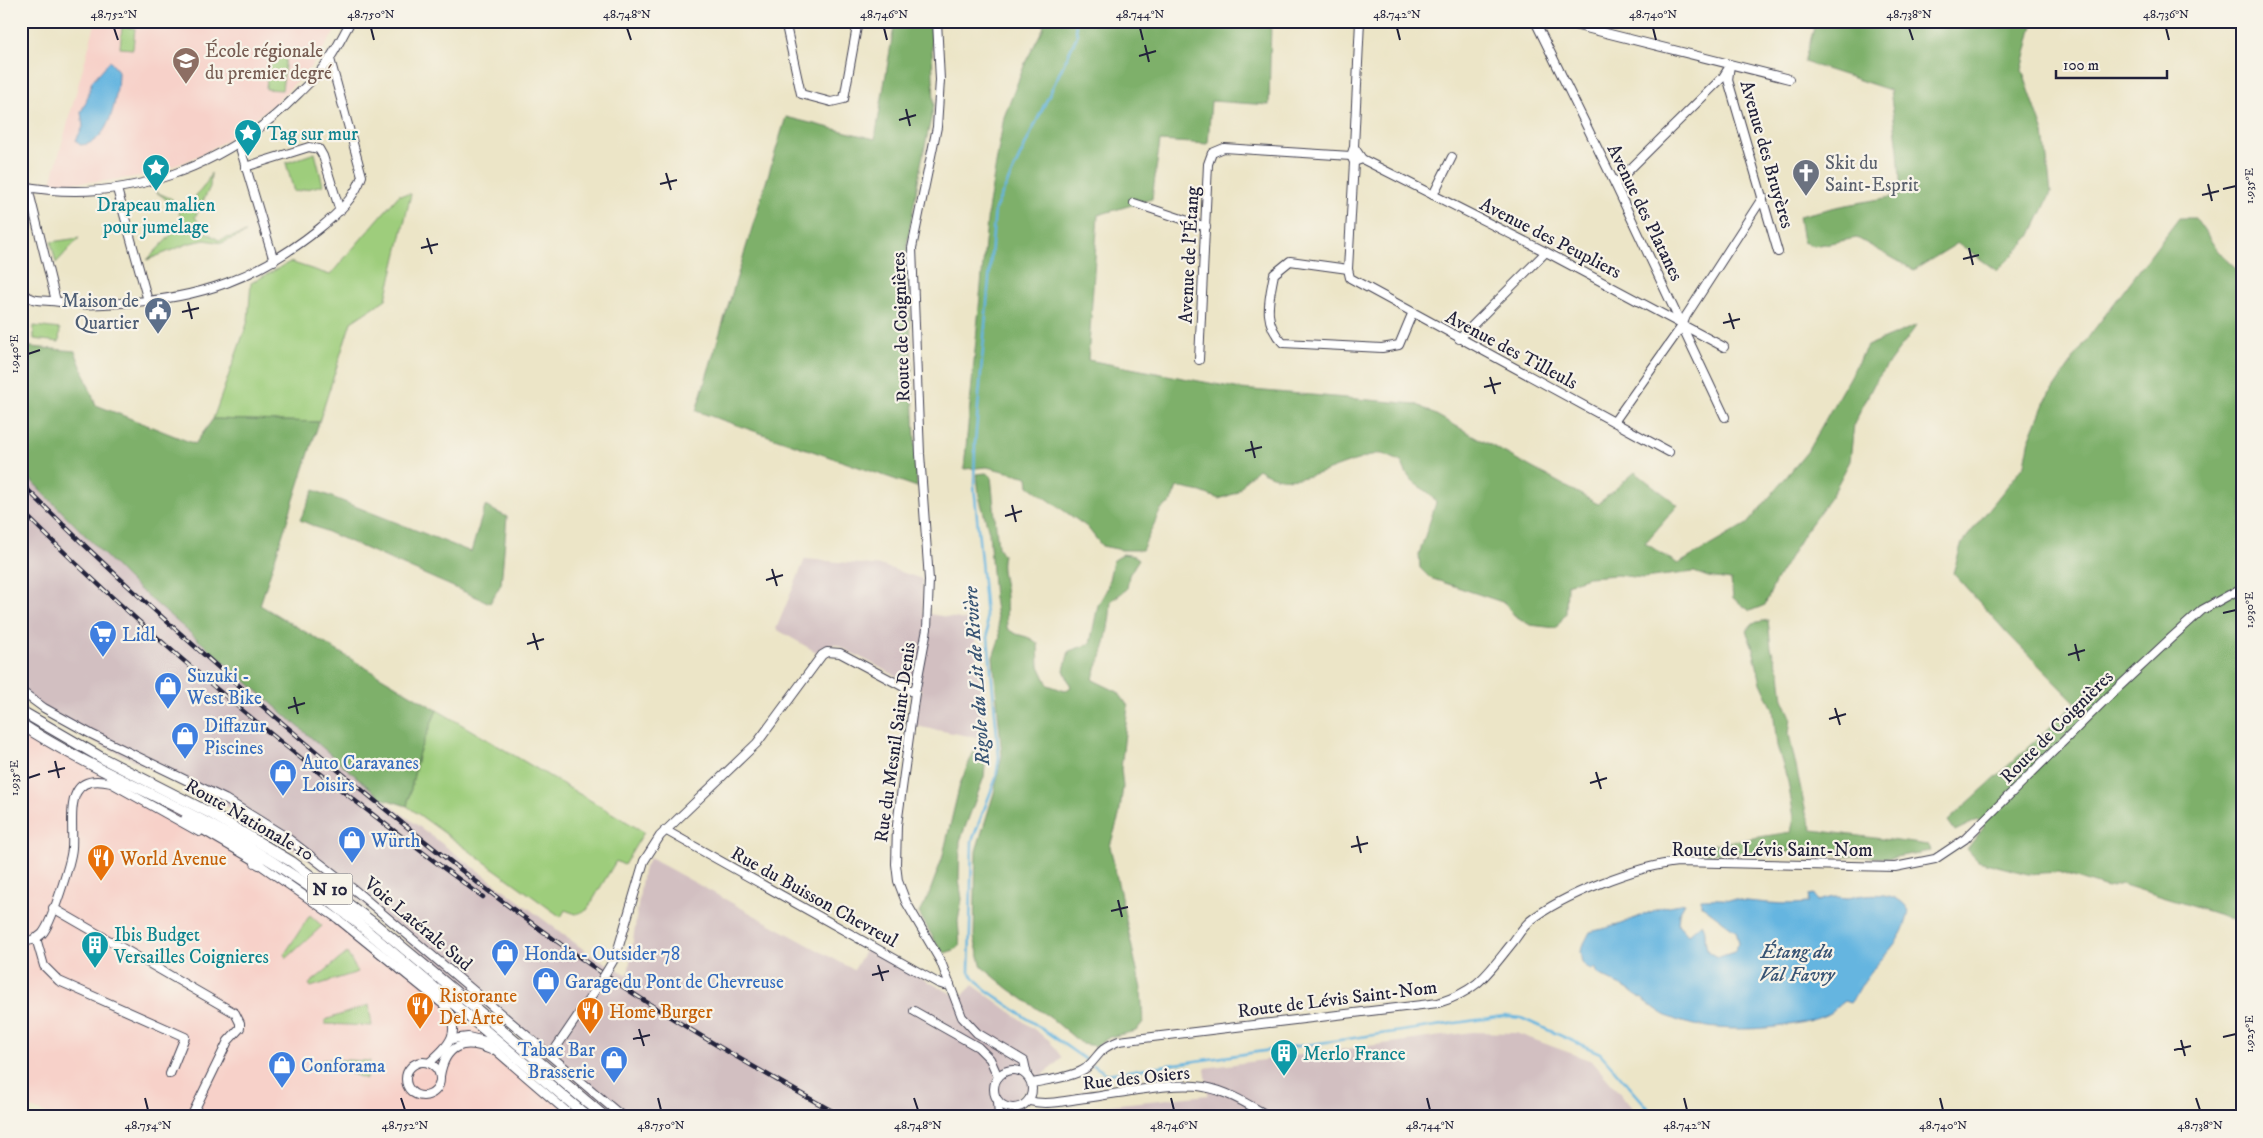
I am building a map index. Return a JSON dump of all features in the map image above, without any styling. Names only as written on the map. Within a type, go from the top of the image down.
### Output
[{"type":"main road","name":"Route Nationale 10","points":[[21,711],[102,758],[230,824],[324,884],[376,925],[605,1117]]},
{"type":"main road","name":"N 10","points":[[21,724],[103,772],[176,807],[245,844],[314,889],[372,935],[588,1117]]},
{"type":"main road","points":[[176,807],[183,817],[256,860],[259,864]]},
{"type":"street","points":[[56,301],[24,187],[82,192],[117,189],[174,176],[239,144],[277,115],[330,59],[351,21]]},
{"type":"street","points":[[785,21],[801,94],[831,102],[844,99],[858,21]]},
{"type":"street","name":"Route de Coignières","points":[[920,454],[912,248],[937,127],[940,80],[937,21]]},
{"type":"street","points":[[1360,21],[1354,146],[1356,159],[1348,268],[1290,261],[1274,274],[1267,310],[1274,335],[1282,344],[1382,348],[1400,345],[1412,314]]},
{"type":"street","name":"Avenue des Platanes","points":[[1535,21],[1615,184],[1725,417]]},
{"type":"street","points":[[1558,21],[1789,79]]},
{"type":"street","points":[[21,292],[30,300],[56,301],[79,305],[148,301],[194,294],[228,284],[274,261],[302,242],[340,211],[359,186],[362,176],[330,59]]},
{"type":"street","points":[[1615,184],[1723,77],[1730,65]]},
{"type":"street","name":"Avenue des Bruyères","points":[[1730,65],[1728,80],[1778,252]]},
{"type":"street","points":[[239,144],[274,261]]},
{"type":"street","points":[[245,167],[309,147],[319,149],[323,156],[340,211]]},
{"type":"street","name":"Avenue de l'Étang","points":[[1199,360],[1208,164],[1212,153],[1224,148],[1356,159]]},
{"type":"street","points":[[1433,195],[1452,157]]},
{"type":"street","name":"Avenue des Peupliers","points":[[1356,159],[1433,195],[1546,252],[1666,314],[1682,326],[1724,347]]},
{"type":"street","points":[[117,189],[148,301]]},
{"type":"street","points":[[1614,422],[1682,326],[1686,316],[1763,197]]},
{"type":"street","points":[[1134,203],[1206,227]]},
{"type":"street","points":[[1459,339],[1546,252]]},
{"type":"street","name":"Avenue des Tilleuls","points":[[1348,268],[1350,278],[1354,282],[1669,452]]},
{"type":"street","name":"Rue du Mesnil Saint-Denis","points":[[920,454],[929,580],[927,629],[915,693],[897,825],[896,864],[898,881],[906,902],[940,962],[962,1017],[973,1029],[1024,1062],[1027,1075]]},
{"type":"street","name":"Route de Coignières","points":[[1885,866],[1909,866],[1934,859],[1965,839],[2108,697],[2202,610],[2242,588]]},
{"type":"street","points":[[551,1055],[616,956],[644,861],[666,830],[757,743],[822,655],[827,652],[840,653],[915,693]]},
{"type":"street","name":"Voie Latérale Sud","points":[[21,691],[44,708],[91,734],[225,799],[286,837],[356,892],[623,1117]]},
{"type":"street","points":[[21,942],[36,938],[42,934],[53,908],[72,849],[72,805],[74,796],[80,788],[95,780],[111,783],[254,863],[259,864],[338,919],[444,1004],[451,1014],[454,1026],[452,1039],[429,1063]]},
{"type":"street","name":"Rue du Buisson Chevreul","points":[[666,830],[938,983],[950,984]]},
{"type":"street","name":"Route de Lévis Saint-Nom","points":[[1032,1084],[1077,1074],[1086,1068],[1104,1047],[1119,1041],[1438,1003],[1455,998],[1478,984],[1529,922],[1559,903],[1616,878],[1646,868],[1678,862],[1885,866]]},
{"type":"street","points":[[53,908],[235,1013],[238,1017],[240,1028],[228,1042],[191,1117]]},
{"type":"street","points":[[36,938],[44,966],[50,975],[59,981],[184,1037],[170,1074]]},
{"type":"street","points":[[914,1011],[978,1047],[990,1059],[998,1077]]},
{"type":"street","points":[[452,1039],[478,1038],[485,1041],[495,1052],[573,1117]]},
{"type":"street","points":[[440,1076],[436,1068],[429,1063],[417,1063],[410,1069],[406,1078],[411,1091],[420,1096],[430,1095],[437,1089],[440,1076],[442,1065],[456,1047],[472,1043],[495,1052]]},
{"type":"street","points":[[1012,1054],[1014,1070]]},
{"type":"street","points":[[998,1117],[998,1101],[994,1091],[998,1077],[1008,1070],[1014,1070],[1027,1075],[1033,1090],[1029,1101],[1018,1108],[1012,1117]]},
{"type":"street","name":"Rue des Osiers","points":[[1029,1101],[1052,1102],[1194,1085],[1229,1095],[1270,1117]]},
{"type":"street","points":[[998,1101],[1006,1108],[1018,1108]]},
{"type":"shaded area","name":"École régionale du premier degré","points":[[96,21],[342,21],[312,66],[275,103],[233,136],[208,151],[185,162],[147,175],[107,181],[51,183]]},
{"type":"shaded area","points":[[21,470],[130,581],[381,798],[591,955],[628,975],[643,871],[650,858],[854,970],[866,949],[960,998],[973,985],[1049,1040],[1062,1058],[996,1117],[617,1117],[306,858],[224,805],[61,725],[21,698]]},
{"type":"shaded area","points":[[805,559],[883,566],[922,579],[923,613],[973,621],[986,739],[915,726],[921,689],[835,644],[823,647],[816,652],[776,629]]},
{"type":"shaded area","points":[[21,729],[238,844],[325,903],[437,993],[581,1117],[54,1117],[21,1104]]},
{"type":"shaded area","points":[[1472,1032],[1516,1033],[1592,1061],[1640,1117],[1021,1117],[1022,1114],[1208,1095],[1205,1068]]},
{"type":"green space","points":[[895,21],[931,21],[934,105],[921,164],[907,245],[917,487],[696,411],[786,117],[875,139]]},
{"type":"green space","points":[[1041,21],[1271,21],[1269,105],[1211,101],[1208,144],[1160,141],[1152,199],[1098,215],[1088,360],[1241,389],[1416,404],[1598,504],[1635,472],[1678,505],[1645,543],[1678,564],[1747,524],[1807,452],[1867,346],[1917,325],[1875,382],[1854,424],[1850,461],[1832,495],[1803,535],[1775,582],[1765,605],[1750,611],[1733,598],[1731,580],[1708,577],[1694,572],[1643,578],[1617,575],[1588,577],[1567,584],[1566,613],[1556,628],[1530,625],[1514,615],[1505,603],[1430,578],[1420,568],[1419,554],[1436,503],[1429,493],[1412,481],[1402,462],[1382,454],[1373,455],[1310,476],[1297,478],[1271,476],[1258,469],[1236,493],[1219,499],[1201,492],[1177,487],[1171,502],[1161,509],[1142,550],[1122,550],[1102,546],[1087,527],[1029,486],[1028,477],[987,467],[964,469],[988,210],[1004,117],[1026,61],[1044,27]]},
{"type":"green space","points":[[1779,21],[2034,21],[2022,70],[2044,133],[2051,193],[2030,237],[1997,271],[1958,243],[1914,270],[1857,238],[1814,246],[1803,242],[1799,216],[1901,195],[1898,149],[1890,90],[1804,62],[1814,28]]},
{"type":"green space","points":[[122,27],[135,28],[133,49],[120,48]]},
{"type":"green space","points":[[269,56],[286,57],[282,90],[266,89]]},
{"type":"green space","points":[[315,153],[323,185],[294,192],[286,163]]},
{"type":"green space","points":[[211,173],[210,187],[195,217],[204,231],[219,240],[246,233],[222,243],[205,240],[190,243],[147,260],[170,236],[181,219],[178,208],[156,192],[172,199],[185,211],[190,207]]},
{"type":"green space","points":[[411,194],[386,299],[351,322],[319,422],[213,419],[248,321],[251,283],[290,262],[330,275],[399,195]]},
{"type":"green space","points":[[2179,218],[2195,218],[2218,251],[2238,270],[2242,266],[2242,925],[2224,916],[2121,884],[2107,888],[2058,872],[2028,874],[1978,861],[1967,849],[1984,827],[1978,820],[1955,831],[1948,821],[2076,703],[2009,635],[1953,573],[1962,543],[2025,464],[2030,438],[2045,401],[2090,335]]},
{"type":"green space","points":[[79,238],[56,263],[51,242]]},
{"type":"green space","points":[[34,326],[60,329],[59,342],[34,339]]},
{"type":"green space","points":[[21,346],[75,351],[96,405],[195,444],[213,419],[319,422],[260,605],[437,710],[419,752],[407,806],[381,798],[130,581],[21,470]]},
{"type":"green space","points":[[986,473],[991,476],[998,547],[1003,555],[1002,567],[1006,592],[1007,628],[1030,638],[1038,644],[1039,666],[1048,685],[1065,691],[1071,687],[1064,670],[1069,651],[1090,644],[1098,605],[1107,589],[1113,561],[1123,554],[1135,556],[1139,559],[1129,575],[1127,589],[1111,601],[1107,636],[1093,680],[1118,692],[1128,706],[1121,769],[1123,787],[1119,816],[1110,846],[1141,989],[1143,1022],[1136,1031],[1110,1037],[1096,1046],[1082,1044],[1052,1019],[1009,989],[982,967],[974,938],[976,851],[994,793],[1002,755],[993,657],[1000,637],[994,598],[989,532],[979,496],[977,474]]},
{"type":"green space","points":[[314,490],[471,552],[485,506],[507,517],[501,584],[490,603],[300,520]]},
{"type":"green space","points":[[1768,620],[1771,648],[1780,673],[1783,699],[1791,717],[1789,734],[1806,813],[1813,830],[1928,845],[1930,851],[1890,858],[1785,852],[1676,854],[1684,849],[1791,832],[1794,818],[1788,782],[1777,746],[1773,709],[1761,683],[1752,645],[1746,631],[1753,623]]},
{"type":"green space","points":[[437,710],[644,832],[624,865],[616,861],[587,910],[576,914],[565,910],[561,917],[407,806],[419,752]]},
{"type":"green space","points":[[984,745],[986,758],[984,777],[960,841],[959,880],[962,899],[958,921],[960,945],[954,950],[945,953],[939,948],[919,913],[929,894],[942,859],[960,784],[976,746]]},
{"type":"green space","points":[[310,915],[322,926],[287,958],[284,955]]},
{"type":"green space","points":[[347,953],[358,972],[311,987],[309,984]]},
{"type":"green space","points":[[369,1005],[372,1026],[325,1024],[325,1020]]},
{"type":"green space","points":[[323,1059],[370,1061],[366,1079],[322,1063]]},
{"type":"water","points":[[110,61],[118,71],[111,117],[99,137],[91,143],[80,145],[76,140],[83,127],[81,112],[92,81]]},
{"type":"water","name":"Étang du Val Favry","points":[[1814,894],[1817,901],[1834,897],[1849,898],[1876,894],[1884,895],[1899,900],[1909,911],[1898,940],[1873,969],[1850,1003],[1844,1001],[1829,1014],[1810,1020],[1772,1027],[1731,1029],[1676,1020],[1624,987],[1598,974],[1595,967],[1591,970],[1582,963],[1580,951],[1590,932],[1618,925],[1663,907],[1685,903],[1679,913],[1678,924],[1688,935],[1702,923],[1705,929],[1709,953],[1719,957],[1734,952],[1739,943],[1736,931],[1701,905],[1701,899],[1795,904],[1808,903],[1809,895]]},
{"type":"waterway","name":"Rigole du Lit de Rivière","points":[[1075,21],[1077,36],[995,209],[975,443],[974,485],[999,757],[996,778],[972,841],[969,972],[985,989],[1089,1062]]},
{"type":"waterway","name":"Rigole du Lit de Rivière","points":[[1093,1065],[1107,1074],[1504,1016],[1521,1018],[1600,1053],[1656,1117]]},
{"type":"railway","points":[[21,483],[111,571],[236,683],[375,801],[486,889],[596,969],[665,1014],[843,1117]]},
{"type":"railway","points":[[21,510],[130,614],[245,713],[362,807],[483,897]]},
{"type":"place","name":"École régionale du premier degré","points":[[186,85]]},
{"type":"place","name":"Tag sur mur","points":[[248,157]]},
{"type":"place","name":"Drapeau malien pour jumelage","points":[[156,192]]},
{"type":"place","name":"Skit du Saint-Esprit","points":[[1806,197]]},
{"type":"place","name":"Maison de Quartier","points":[[158,335]]},
{"type":"place","name":"Lidl","points":[[103,658]]},
{"type":"place","name":"Suzuki - West Bike","points":[[168,710]]},
{"type":"place","name":"Diffazur Piscines","points":[[185,760]]},
{"type":"place","name":"Auto Caravanes Loisirs","points":[[283,797]]},
{"type":"place","name":"Würth","points":[[352,864]]},
{"type":"place","name":"World Avenue","points":[[101,882]]},
{"type":"place","name":"Ibis Budget Versailles Coignieres","points":[[95,969]]},
{"type":"place","name":"Honda - Outsider 78","points":[[505,977]]},
{"type":"place","name":"Garage du Pont de Chevreuse","points":[[546,1005]]},
{"type":"place","name":"Ristorante Del Arte","points":[[420,1030]]},
{"type":"place","name":"Home Burger","points":[[590,1035]]},
{"type":"place","name":"Merlo France","points":[[1284,1077]]},
{"type":"place","name":"Tabac Bar Brasserie","points":[[614,1084]]},
{"type":"place","name":"Conforama","points":[[282,1089]]}]
